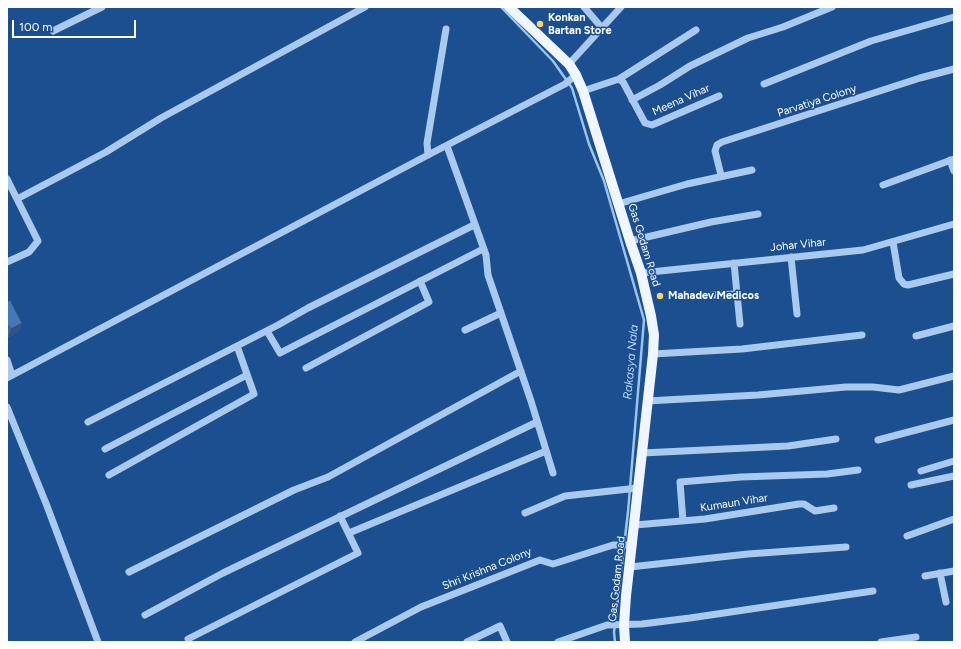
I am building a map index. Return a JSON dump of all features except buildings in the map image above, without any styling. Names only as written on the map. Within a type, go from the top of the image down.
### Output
[{"type":"main road","name":"Gas Godam Road","points":[[509,7],[569,64],[571,80],[583,91],[641,273],[654,335],[642,453],[632,488],[635,525],[630,545],[630,567],[616,624],[625,642]]},
{"type":"street","points":[[53,31],[102,7]]},
{"type":"street","points":[[17,199],[106,152],[174,110],[365,7]]},
{"type":"street","points":[[584,7],[602,28]]},
{"type":"street","points":[[569,64],[621,7]]},
{"type":"street","points":[[632,100],[660,85],[690,66],[748,38],[783,27],[832,7]]},
{"type":"street","points":[[764,84],[871,41],[954,17]]},
{"type":"street","points":[[428,155],[427,143],[446,29]]},
{"type":"street","points":[[583,91],[619,79],[696,30]]},
{"type":"street","name":"Parvatiya Colony","points":[[721,175],[715,151],[717,145],[722,142],[791,121],[920,78],[954,69]]},
{"type":"street","name":"Meena Vihar","points":[[619,79],[623,82],[645,123],[652,125],[719,96]]},
{"type":"street","points":[[7,360],[9,376],[571,80]]},
{"type":"street","points":[[447,146],[486,255],[488,275],[521,370],[553,473]]},
{"type":"street","points":[[883,184],[952,160],[954,170]]},
{"type":"street","points":[[618,204],[721,175],[752,170]]},
{"type":"street","points":[[7,179],[38,241],[29,252],[7,262]]},
{"type":"street","points":[[630,241],[711,222],[758,214]]},
{"type":"street","name":"Johar Vihar","points":[[641,273],[864,250],[928,230],[954,224]]},
{"type":"street","points":[[88,422],[267,331],[308,308],[474,225]]},
{"type":"street","points":[[893,242],[899,278],[904,284],[908,286],[954,274]]},
{"type":"street","points":[[267,331],[280,353],[483,249]]},
{"type":"street","points":[[791,257],[797,314]]},
{"type":"street","points":[[734,263],[740,324]]},
{"type":"street","points":[[306,368],[429,302],[420,281]]},
{"type":"street","points":[[713,295],[737,294]]},
{"type":"street","points":[[465,330],[501,313]]},
{"type":"street","points":[[916,336],[954,326]]},
{"type":"street","points":[[653,354],[742,349],[862,335]]},
{"type":"street","points":[[109,475],[254,394],[237,346]]},
{"type":"street","points":[[129,572],[294,490],[328,477],[521,370]]},
{"type":"street","points":[[105,449],[247,375]]},
{"type":"street","points":[[647,401],[758,395],[846,387],[872,387],[899,390],[954,376]]},
{"type":"street","points":[[7,407],[47,506],[98,642]]},
{"type":"street","points":[[878,440],[954,420]]},
{"type":"street","points":[[145,615],[223,573],[537,422]]},
{"type":"street","points":[[642,453],[788,446],[836,439]]},
{"type":"street","points":[[349,533],[546,451]]},
{"type":"street","points":[[921,471],[954,461]]},
{"type":"street","points":[[683,520],[680,482],[748,476],[827,474],[858,470]]},
{"type":"street","points":[[911,485],[954,476]]},
{"type":"street","points":[[525,513],[566,496],[632,488]]},
{"type":"street","name":"Kumaun Vihar","points":[[635,525],[704,519],[799,504],[804,504],[816,511],[834,508]]},
{"type":"street","points":[[188,639],[358,553],[340,516]]},
{"type":"street","points":[[907,536],[954,519]]},
{"type":"street","name":"Shri Krishna Colony","points":[[356,642],[421,607],[540,560],[553,564],[618,545],[630,545]]},
{"type":"street","points":[[630,567],[748,554],[846,547]]},
{"type":"street","points":[[925,576],[954,571]]},
{"type":"street","points":[[940,573],[946,602]]},
{"type":"street","points":[[558,642],[616,624],[690,618],[873,591]]},
{"type":"street","points":[[466,642],[500,626],[507,642]]},
{"type":"street","points":[[881,642],[916,637]]},
{"type":"waterway","name":"Rakasya Nala","points":[[501,7],[553,61],[572,88],[589,144],[604,181],[644,320],[628,512],[614,632],[615,642]]},
{"type":"place","name":"Konkan Bartan Store","points":[[540,24]]},
{"type":"place","name":"Mahadev Medicos","points":[[660,296]]}]
